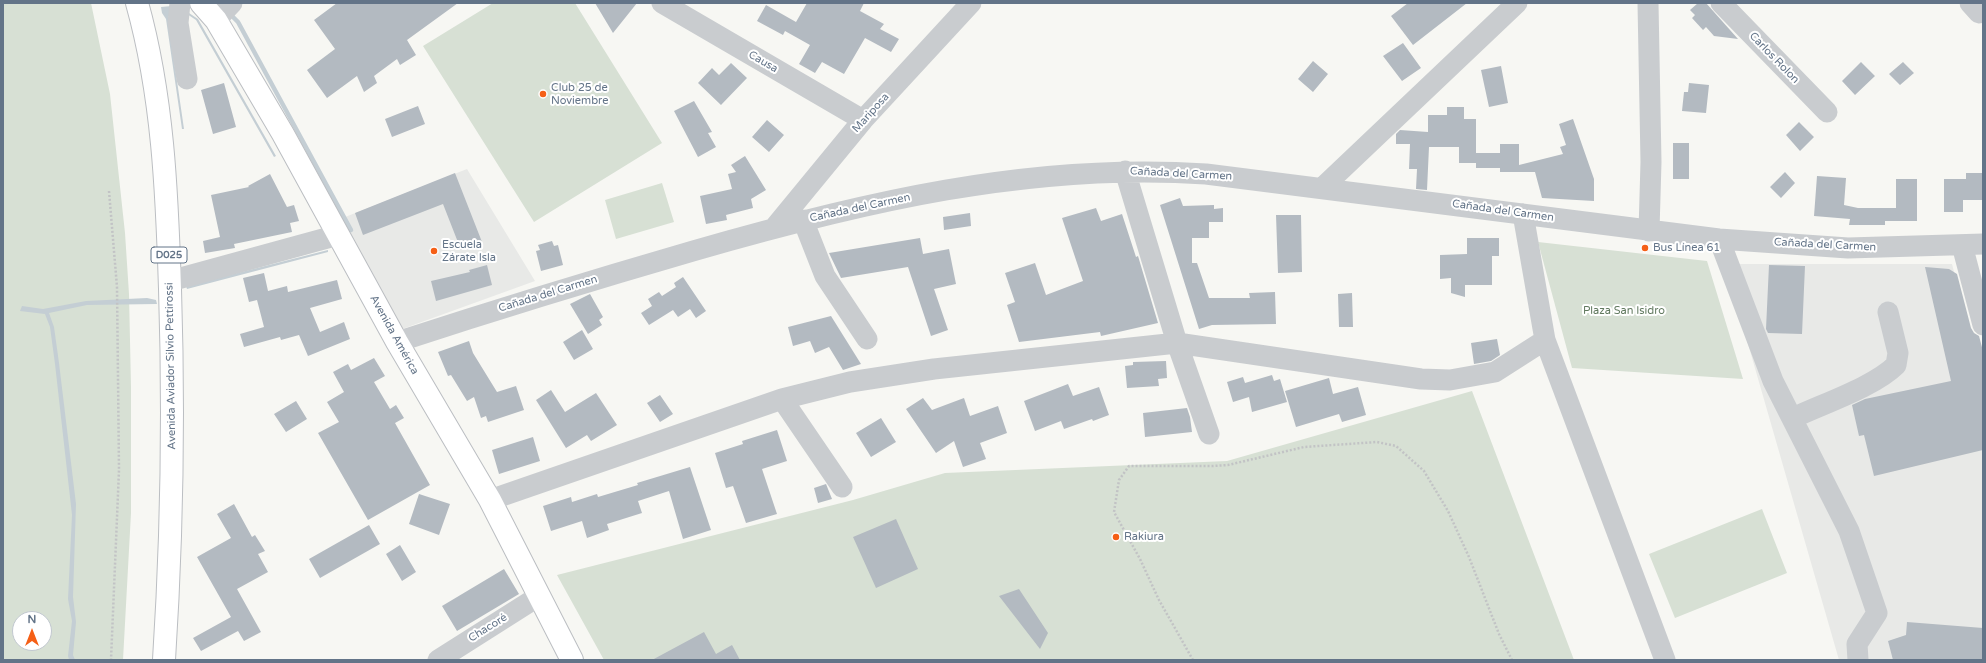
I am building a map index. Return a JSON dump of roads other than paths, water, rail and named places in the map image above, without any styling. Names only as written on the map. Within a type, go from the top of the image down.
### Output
[{"type":"main road","name":"Avenida Aviador Silvio Pettirossi","points":[[137,3],[154,83],[162,141],[168,204],[171,469],[169,569],[164,660]]},
{"type":"main road","points":[[191,3],[209,12]]},
{"type":"main road","name":"Avenida América","points":[[209,12],[280,127],[397,342],[490,500],[572,660]]},
{"type":"street","points":[[180,3],[178,23],[187,79]]},
{"type":"street","points":[[209,12],[232,3]]},
{"type":"street","name":"Causa","points":[[662,3],[863,120]]},
{"type":"street","name":"Mariposa","points":[[775,227],[863,120],[971,3]]},
{"type":"street","points":[[1322,188],[1517,3]]},
{"type":"street","points":[[1648,3],[1651,162],[1649,231]]},
{"type":"street","name":"Carlos Rolon","points":[[1720,3],[1827,112]]},
{"type":"street","points":[[1125,171],[1177,343],[1209,434]]},
{"type":"street","name":"Cañada del Carmen","points":[[397,342],[557,290],[803,220],[868,205],[1015,179],[1125,171],[1206,174],[1719,239],[1848,248],[1983,244]]},
{"type":"street","points":[[1523,214],[1545,340],[1665,660]]},
{"type":"street","points":[[803,220],[824,276],[867,339]]},
{"type":"street","points":[[170,280],[338,235]]},
{"type":"street","points":[[1719,239],[1773,381],[1849,531],[1877,613],[1857,644],[1858,660]]},
{"type":"street","points":[[1962,245],[1983,325]]},
{"type":"street","points":[[1792,418],[1868,384],[1888,374],[1896,366],[1898,353],[1888,312]]},
{"type":"street","points":[[490,500],[782,400],[850,382],[934,369],[1177,343],[1421,379],[1450,380],[1495,372],[1545,340]]},
{"type":"street","points":[[782,400],[842,487]]},
{"type":"street","name":"Chacoré","points":[[438,660],[539,596]]},
{"type":"waterway","points":[[233,17],[238,22],[351,230]]},
{"type":"place","name":"Club 25 de Noviembre","points":[[543,94]]},
{"type":"place","name":"Bus Línea 61","points":[[1645,248]]},
{"type":"place","name":"Escuela Zárate Isla","points":[[434,251]]},
{"type":"place","name":"Rakiura","points":[[1116,537]]},
{"type":"park label","name":"Plaza San Isidro","points":[[1624,311]]}]
